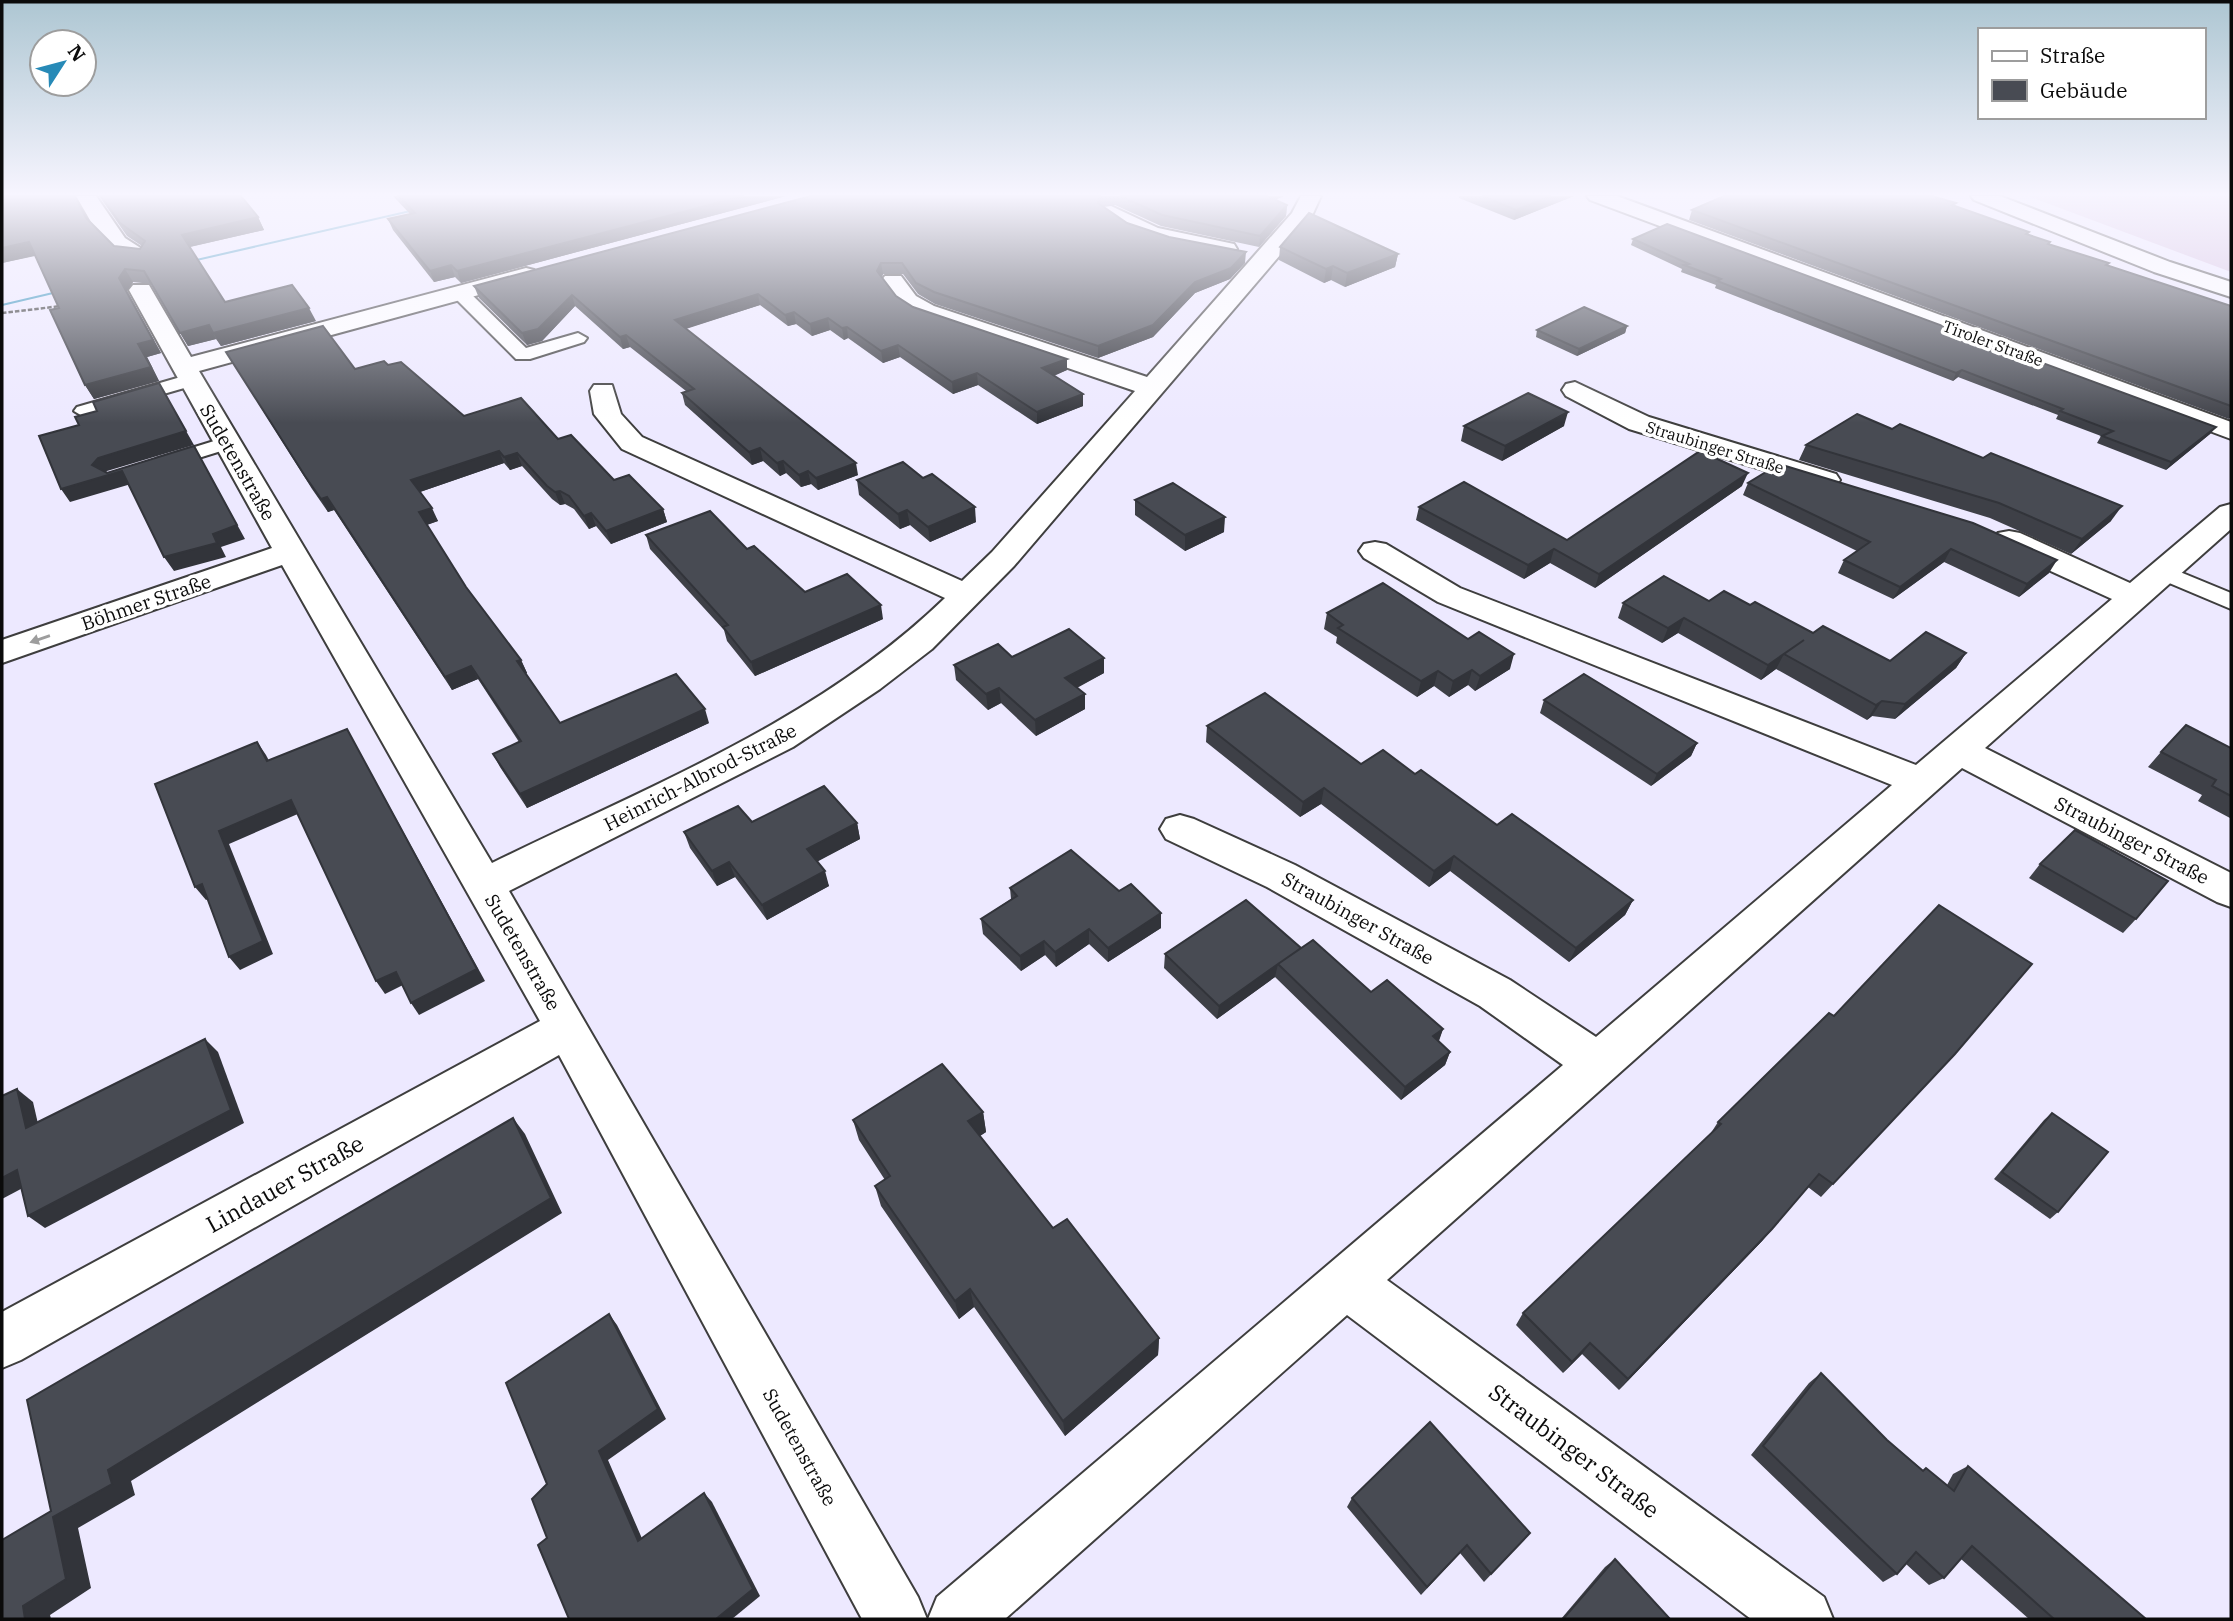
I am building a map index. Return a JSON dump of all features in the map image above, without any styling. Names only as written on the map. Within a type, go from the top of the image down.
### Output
[{"type":"street","points":[[187,374],[540,272]]},
{"type":"street","name":"Heinrich-Albrod-Straße","points":[[484,885],[780,738],[868,681],[919,641],[968,596],[1254,272]]},
{"type":"street","name":"Tiroler Straße","points":[[1801,272],[2231,431]]},
{"type":"street","points":[[2176,272],[2231,290]]},
{"type":"street","points":[[893,281],[908,301],[925,310],[1153,388]]},
{"type":"street","name":"Sudetenstraße","points":[[141,290],[222,435],[567,1028],[896,1619]]},
{"type":"street","name":"Straubinger Straße","points":[[1575,390],[1639,423],[1847,487]]},
{"type":"street","points":[[603,391],[603,406],[611,421],[632,443],[968,596]]},
{"type":"street","points":[[960,1619],[2231,513]]},
{"type":"street","points":[[1978,527],[2149,584]]},
{"type":"street","points":[[1374,551],[1449,595],[1921,782]]},
{"type":"street","name":"Böhmer Straße","points":[[2,652],[290,552]]},
{"type":"street","name":"Straubinger Straße","points":[[1959,750],[2231,891]]},
{"type":"street","name":"Straubinger Straße","points":[[1180,830],[1282,876],[1495,993],[1598,1064]]},
{"type":"street","name":"Lindauer Straße","points":[[2,1341],[567,1028]]},
{"type":"street","name":"Straubinger Straße","points":[[1346,1282],[1801,1619]]},
{"type":"lane","points":[[460,293],[523,355],[578,338]]},
{"type":"lane","points":[[84,411],[187,374]]},
{"type":"lane","points":[[142,460],[222,435]]},
{"type":"lane","points":[[2149,584],[2231,602]]},
{"type":"path","points":[[2,313],[71,305],[141,290]]},
{"type":"building","points":[[42,272],[123,272],[119,278],[153,340],[138,344],[151,367],[85,385],[50,310],[59,308]]},
{"type":"building","points":[[144,272],[206,272],[225,302],[292,285],[309,308],[213,333],[209,325],[180,333]]},
{"type":"building","points":[[528,272],[877,272],[896,296],[913,307],[1067,359],[1042,368],[1083,394],[1037,412],[977,373],[952,382],[898,345],[881,351],[847,327],[842,328],[828,318],[810,324],[794,312],[785,315],[758,294],[675,320],[856,463],[816,478],[808,471],[799,475],[783,461],[777,463],[760,448],[749,452],[682,393],[694,389],[626,335],[620,337],[572,295],[538,329],[522,333],[474,286]]},
{"type":"building","points":[[908,272],[1222,272],[1195,282],[1153,325],[1098,346],[934,292],[916,283]]},
{"type":"building","points":[[1702,272],[1796,272],[2216,427],[2171,462],[2102,436],[2113,431],[2060,411],[2063,409],[1962,370],[1956,373],[1717,281],[1721,279]]},
{"type":"building","points":[[1862,272],[2126,272],[2231,306],[2231,406]]},
{"type":"building","points":[[1584,307],[1627,326],[1579,349],[1537,330]]},
{"type":"building","points":[[323,326],[355,369],[384,361],[388,365],[401,362],[464,416],[521,398],[558,439],[571,435],[614,480],[629,475],[663,509],[606,531],[591,513],[584,516],[569,496],[560,491],[555,492],[547,486],[517,453],[504,457],[499,451],[411,480],[432,508],[419,512],[466,587],[521,660],[517,661],[560,723],[676,674],[705,709],[520,794],[493,754],[521,741],[471,666],[445,677],[327,497],[321,499],[305,476],[226,352]]},
{"type":"building","points":[[159,383],[186,431],[98,458],[92,465],[107,473],[194,446],[237,525],[213,534],[217,543],[164,557],[122,471],[61,489],[39,436],[79,425],[75,417],[97,411],[93,402]]},
{"type":"building","points":[[1528,393],[1568,412],[1505,446],[1464,426]]},
{"type":"building","points":[[1857,414],[1892,429],[1900,424],[1983,458],[1991,453],[2122,506],[2082,539],[1999,503],[1806,445]]},
{"type":"building","points":[[1700,451],[1748,473],[1599,574],[1554,549],[1528,565],[1419,507],[1464,482],[1567,540]]},
{"type":"building","points":[[903,462],[923,478],[932,474],[975,507],[928,527],[907,510],[898,514],[857,480]]},
{"type":"building","points":[[1779,464],[1973,523],[2057,560],[2027,584],[1951,549],[1900,587],[1844,560],[1870,542],[1748,483]]},
{"type":"building","points":[[1173,483],[1225,517],[1185,535],[1135,500]]},
{"type":"building","points":[[710,511],[747,549],[754,546],[805,592],[847,574],[881,605],[751,662],[723,627],[728,625],[646,535]]},
{"type":"building","points":[[1664,576],[1709,601],[1724,591],[1750,605],[1755,602],[1813,633],[1823,626],[1890,661],[1926,632],[1966,653],[1905,704],[1882,701],[1876,705],[1784,654],[1804,640],[1768,665],[1684,618],[1668,628],[1623,603]]},
{"type":"building","points":[[1383,583],[1468,639],[1479,632],[1514,654],[1480,676],[1472,670],[1453,681],[1438,671],[1421,681],[1338,628],[1343,625],[1327,613]]},
{"type":"building","points":[[1069,629],[1104,658],[1065,678],[1085,694],[1035,720],[999,688],[986,694],[954,665],[998,644],[1012,657]]},
{"type":"building","points":[[1584,674],[1697,743],[1657,774],[1544,700]]},
{"type":"building","points":[[1265,693],[1361,764],[1383,750],[1415,774],[1421,770],[1497,825],[1512,814],[1633,900],[1576,948],[1454,856],[1434,871],[1324,788],[1303,802],[1207,726]]},
{"type":"building","points":[[2186,725],[2231,748],[2231,796],[2212,786],[2216,780],[2161,752]]},
{"type":"building","points":[[347,729],[477,969],[411,1003],[396,972],[376,981],[291,800],[219,831],[263,941],[229,957],[202,884],[195,887],[155,784],[257,742],[267,761]]},
{"type":"building","points":[[824,786],[857,823],[807,849],[825,871],[762,905],[729,862],[712,871],[684,832],[738,806],[752,822]]},
{"type":"building","points":[[2075,830],[2168,881],[2136,919],[2040,864]]},
{"type":"building","points":[[1071,850],[1119,891],[1131,884],[1161,913],[1108,948],[1089,929],[1055,952],[1044,941],[1020,956],[981,919],[1017,896],[1010,888]]},
{"type":"building","points":[[1246,900],[1301,948],[1219,1006],[1165,954]]},
{"type":"building","points":[[1939,905],[2032,964],[1955,1054],[1833,1184],[1819,1174],[1772,1229],[1628,1379],[1590,1343],[1572,1362],[1523,1313],[1721,1124],[1718,1122],[1829,1013],[1834,1016]]},
{"type":"building","points":[[1313,940],[1371,992],[1387,980],[1443,1029],[1433,1036],[1450,1052],[1405,1087],[1278,964]]},
{"type":"building","points":[[205,1039],[231,1110],[28,1216],[17,1170],[2,1178],[2,1096],[17,1089],[26,1128]]},
{"type":"building","points":[[942,1064],[983,1112],[968,1121],[1053,1228],[1067,1219],[1159,1338],[1063,1421],[970,1289],[955,1301],[875,1186],[890,1176],[853,1120]]},
{"type":"building","points":[[2052,1113],[2108,1152],[2058,1212],[2002,1172]]},
{"type":"building","points":[[513,1118],[551,1198],[108,1470],[112,1484],[53,1517],[66,1579],[23,1606],[25,1619],[2,1619],[2,1540],[51,1511],[27,1400]]},
{"type":"building","points":[[609,1314],[658,1409],[599,1451],[638,1541],[704,1493],[753,1589],[716,1619],[569,1619],[538,1545],[547,1538],[532,1499],[547,1484],[506,1383]]},
{"type":"building","points":[[1821,1373],[1887,1440],[1923,1471],[1926,1468],[1954,1491],[1968,1466],[2146,1619],[2054,1619],[1972,1546],[1944,1578],[1916,1552],[1897,1574],[1763,1446]]},
{"type":"building","points":[[1430,1422],[1530,1533],[1491,1574],[1467,1545],[1427,1587],[1352,1498]]},
{"type":"building","points":[[1615,1559],[1670,1619],[1563,1619]]},
{"type":"tram line","points":[[2,305],[70,289]]}]
